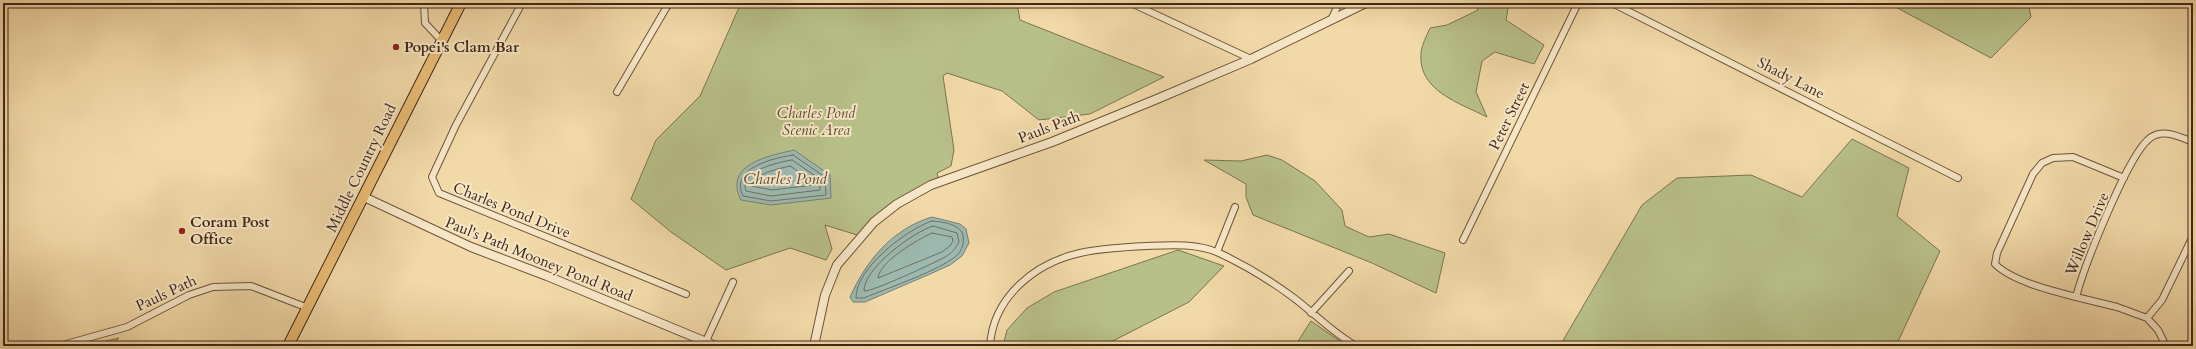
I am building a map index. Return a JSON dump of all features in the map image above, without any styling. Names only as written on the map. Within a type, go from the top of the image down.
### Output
[{"type":"main road","name":"Middle Country Road","points":[[288,346],[461,3]]},
{"type":"street","points":[[424,3],[425,23],[441,40]]},
{"type":"street","name":"Charles Pond Drive","points":[[522,3],[456,125],[432,177],[439,193],[686,294]]},
{"type":"street","points":[[617,92],[669,3]]},
{"type":"street","points":[[1131,3],[1251,59]]},
{"type":"street","points":[[1331,20],[1339,3]]},
{"type":"street","name":"Pauls Path","points":[[814,346],[825,295],[837,265],[874,222],[897,204],[931,185],[1052,142],[1251,59],[1366,3]]},
{"type":"street","name":"Peter Street","points":[[1463,240],[1578,3]]},
{"type":"street","name":"Shady Lane","points":[[1612,3],[1958,178]]},
{"type":"street","name":"Willow Drive","points":[[2147,318],[2118,306],[2076,297],[2083,272],[2124,178],[2132,161],[2150,137],[2168,132],[2193,142]]},
{"type":"street","points":[[2076,297],[2055,291],[2002,271],[1995,264],[1997,253],[2033,174],[2042,163],[2053,158],[2073,157],[2124,178]]},
{"type":"street","name":"Paul's Path Mooney Pond Road","points":[[364,196],[471,246],[716,346]]},
{"type":"street","points":[[1217,252],[1235,207]]},
{"type":"street","points":[[2166,346],[2158,330],[2147,318],[2162,300],[2193,236]]},
{"type":"street","points":[[990,346],[998,313],[1012,291],[1029,276],[1050,263],[1080,253],[1113,248],[1174,245],[1217,252],[1260,275],[1342,338],[1356,346]]},
{"type":"street","points":[[1311,313],[1349,271]]},
{"type":"street","points":[[706,341],[733,282]]},
{"type":"street","name":"Pauls Path","points":[[59,346],[127,327],[189,295],[213,287],[251,286],[308,308]]},
{"type":"green space","name":"Charles Pond Scenic Area","points":[[741,3],[1017,3],[1020,20],[1164,77],[1090,114],[1039,120],[1002,91],[947,73],[943,76],[954,150],[951,166],[937,173],[939,182],[871,221],[857,235],[825,225],[832,249],[826,260],[790,248],[726,270],[671,232],[631,199],[656,140],[700,96]]},
{"type":"green space","points":[[1476,3],[1509,3],[1506,20],[1544,45],[1534,64],[1495,52],[1482,61],[1476,92],[1487,117],[1453,101],[1433,87],[1426,77],[1422,67],[1421,51],[1430,28],[1447,25],[1478,10]]},
{"type":"green space","points":[[1888,3],[2028,3],[2031,17],[1991,58]]},
{"type":"green space","points":[[1852,139],[1909,168],[1897,216],[1940,251],[1896,346],[1564,346],[1561,344],[1642,205],[1677,178],[1751,175],[1802,197]]},
{"type":"green space","points":[[1267,155],[1282,160],[1315,181],[1342,210],[1345,226],[1369,237],[1389,234],[1445,253],[1436,293],[1372,263],[1253,215],[1246,197],[1246,184],[1204,160],[1241,161]]},
{"type":"green space","points":[[1178,250],[1224,266],[1189,302],[1103,346],[1003,346],[1007,330],[1027,308],[1054,292]]},
{"type":"green space","points":[[1311,321],[1347,346],[1295,346]]},
{"type":"green space","points":[[119,338],[111,346],[84,346]]},
{"type":"water","name":"Charles Pond","points":[[794,150],[830,175],[831,198],[771,205],[741,200],[737,188],[738,178],[743,170],[761,159]]},
{"type":"water","points":[[932,217],[960,224],[966,229],[969,243],[962,256],[950,265],[865,302],[853,302],[850,297],[856,284],[872,259],[882,248],[905,230],[918,222]]},
{"type":"place","name":"Popei's Clam Bar","points":[[396,47]]},
{"type":"place","name":"Coram Post Office","points":[[182,231]]}]
